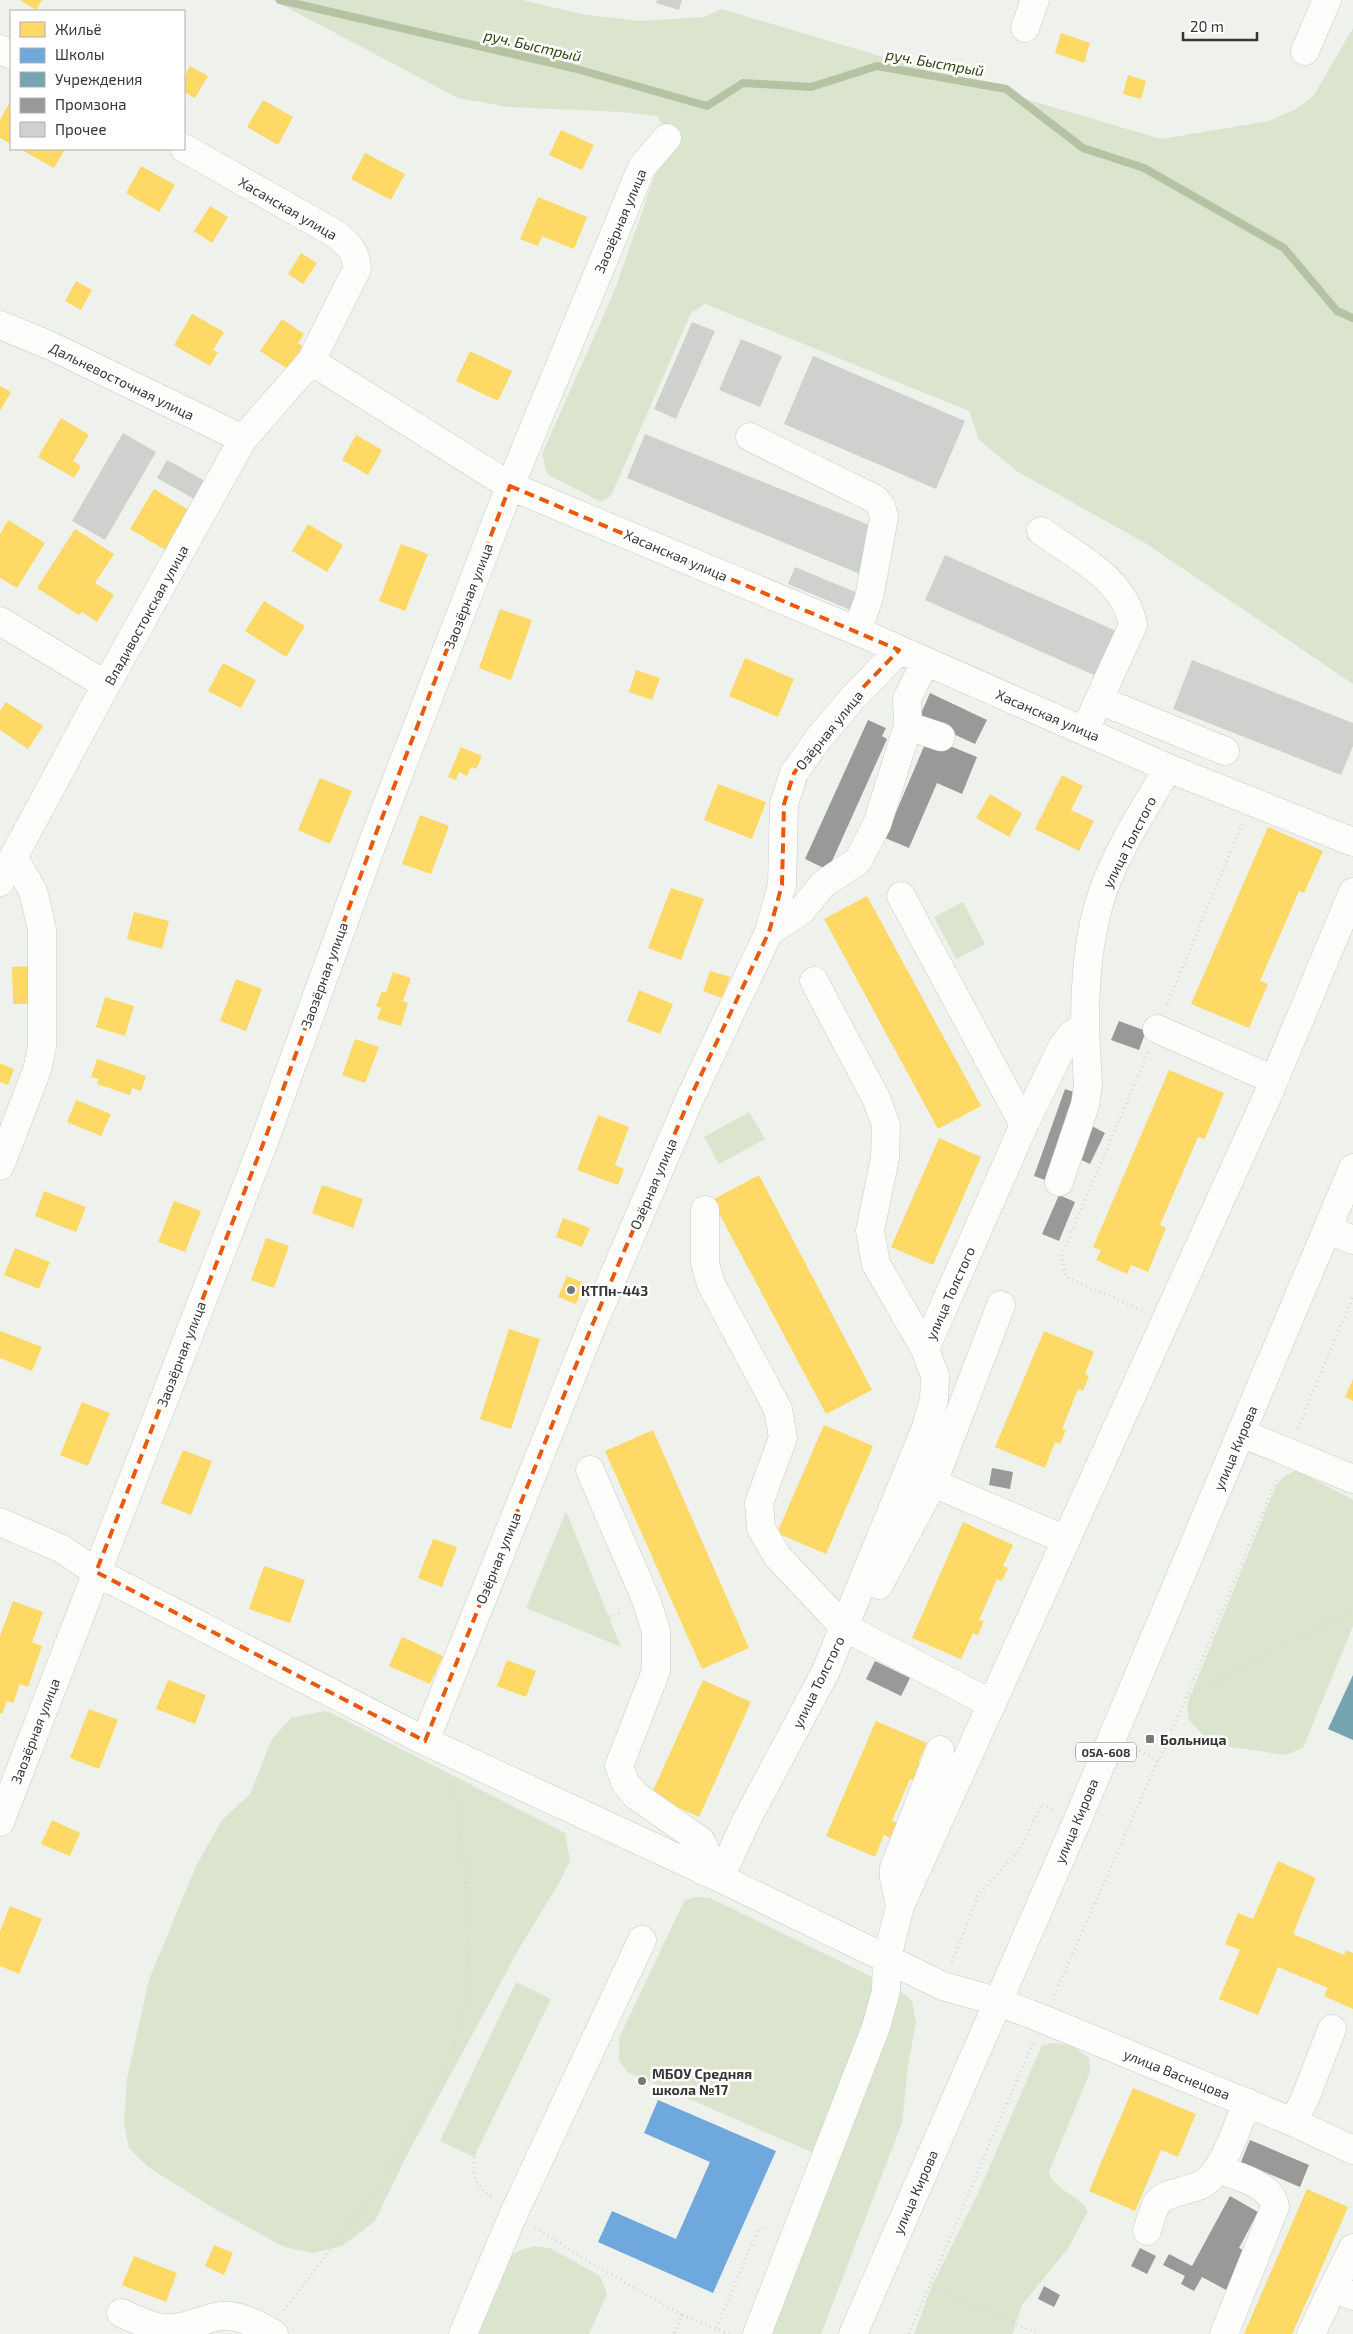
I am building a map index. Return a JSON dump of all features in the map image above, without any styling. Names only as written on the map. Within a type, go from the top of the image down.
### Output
[{"type":"street","points":[[1026,28],[1035,0]]},
{"type":"street","points":[[1305,51],[1327,0]]},
{"type":"street","name":"Заозёрная улица","points":[[0,1822],[264,1139],[374,836],[510,486],[642,167],[667,138]]},
{"type":"street","name":"Хасанская улица","points":[[185,149],[334,233],[349,244],[356,258],[356,269],[311,361],[510,486],[857,631],[1168,768],[1353,842]]},
{"type":"street","name":"Дальневосточная улица","points":[[0,325],[50,345],[243,440]]},
{"type":"street","name":"Владивостокская улица","points":[[0,882],[106,685],[243,440],[311,361]]},
{"type":"street","points":[[750,437],[875,499],[881,506],[884,517],[876,562],[869,598],[857,631]]},
{"type":"street","points":[[1041,531],[1095,569],[1120,592],[1130,610],[1133,625],[1085,730]]},
{"type":"street","points":[[0,621],[106,685]]},
{"type":"street","name":"Озёрная улица","points":[[437,1747],[591,1328],[691,1096],[769,932],[782,885],[784,804],[794,773],[819,738],[851,700],[899,650]]},
{"type":"street","points":[[769,932],[802,910],[823,884],[858,861],[877,824],[908,726],[907,699],[925,662]]},
{"type":"street","points":[[1099,700],[1224,751]]},
{"type":"street","points":[[908,726],[941,737]]},
{"type":"street","name":"улица Толстого","points":[[713,1875],[747,1818],[825,1673],[858,1595],[925,1430],[934,1400],[935,1376],[925,1349],[1024,1125],[1062,1047],[1072,1034],[1086,1027],[1087,962],[1103,890],[1125,845],[1168,768]]},
{"type":"street","points":[[0,1166],[38,1070],[42,1047],[42,929],[33,891],[14,858]]},
{"type":"street","points":[[757,2334],[876,2027],[886,1991],[886,1958],[900,1906],[1274,1080],[1353,892]]},
{"type":"street","points":[[901,896],[1024,1125]]},
{"type":"street","points":[[814,982],[876,1098],[886,1125],[885,1158],[870,1231],[876,1264],[925,1349]]},
{"type":"street","points":[[1059,1182],[1085,1106],[1088,1086],[1086,1027]]},
{"type":"street","points":[[1157,1029],[1274,1080]]},
{"type":"street","name":"улица Кирова","points":[[853,2334],[998,2002],[1353,1168]]},
{"type":"street","points":[[704,1210],[705,1263],[711,1284],[779,1413],[783,1438],[759,1503],[761,1528],[777,1556],[844,1628],[992,1704]]},
{"type":"street","points":[[1327,1229],[1353,1240]]},
{"type":"street","points":[[858,1595],[867,1598],[874,1594],[933,1482],[1001,1305]]},
{"type":"street","points":[[1241,1433],[1353,1479]]},
{"type":"street","points":[[590,1470],[647,1602],[656,1631],[656,1671],[619,1766],[625,1782],[635,1795],[701,1841],[713,1875]]},
{"type":"street","points":[[933,1482],[1066,1540]]},
{"type":"street","name":"улица Васнецова","points":[[0,1522],[62,1549],[96,1572],[437,1747],[713,1875],[943,1986],[998,2002],[1043,2019],[1247,2102],[1353,2150]]},
{"type":"street","points":[[900,1906],[894,1878],[894,1868],[940,1750]]},
{"type":"street","points":[[463,2334],[514,2213],[642,1940]]},
{"type":"street","points":[[1293,2122],[1304,2101],[1332,2029]]},
{"type":"street","points":[[1148,2230],[1157,2204],[1162,2198],[1204,2184],[1217,2168],[1247,2102]]},
{"type":"street","points":[[1217,2168],[1260,2188],[1271,2196],[1275,2207],[1224,2334]]},
{"type":"street","points":[[1311,2334],[1343,2292],[1353,2248]]},
{"type":"street","points":[[121,2313],[161,2328],[186,2326],[217,2316],[234,2317],[250,2321],[271,2332]]},
{"type":"path","points":[[1166,1320],[1066,1277],[1061,1257],[1252,800]]},
{"type":"path","points":[[909,2334],[1043,2019],[1186,1698],[1353,1296]]},
{"type":"path","points":[[1186,1698],[1353,1609]]},
{"type":"path","points":[[271,2332],[373,2196],[434,2096],[454,2044],[466,2002],[468,1949],[465,1870],[437,1747]]},
{"type":"path","points":[[474,2158],[473,2174],[478,2185],[514,2213],[591,2263],[682,2315],[729,2334]]},
{"type":"path","points":[[716,2328],[758,2230],[764,2227],[771,2227],[796,2237]]},
{"type":"path","points":[[929,2287],[1040,2334]]},
{"type":"path","points":[[674,2334],[682,2315]]},
{"type":"highlighted area","points":[[510,486],[899,650],[851,700],[794,773],[784,804],[782,885],[769,932],[691,1096],[591,1328],[425,1741],[96,1572],[265,1139],[375,836]]},
{"type":"green space","points":[[273,0],[522,0],[582,14],[639,21],[704,17],[721,9],[1161,139],[1269,121],[1298,108],[1314,95],[1353,28],[1353,684],[1145,543],[1018,472],[979,440],[969,411],[705,304],[691,313],[611,496],[601,502],[547,474],[542,454],[614,292],[669,135],[657,116],[622,112],[509,107],[458,98]]},
{"type":"green space","points":[[963,902],[985,944],[956,959],[934,917]]},
{"type":"green space","points":[[749,1112],[765,1139],[719,1164],[704,1137]]},
{"type":"green space","points":[[1296,1470],[1353,1500],[1353,1626],[1303,1748],[1285,1755],[1224,1746],[1204,1736],[1189,1720],[1187,1704],[1276,1486],[1282,1478]]},
{"type":"green space","points":[[566,1511],[621,1647],[526,1608]]},
{"type":"green space","points":[[324,1711],[565,1833],[570,1861],[559,1883],[520,1947],[409,2151],[375,2221],[342,2246],[313,2253],[284,2247],[215,2209],[148,2167],[129,2148],[124,2124],[127,2079],[149,1979],[197,1864],[222,1820],[250,1794],[272,1739],[291,1718]]},
{"type":"green space","points":[[695,1897],[710,1898],[899,1990],[912,2001],[916,2023],[908,2065],[902,2123],[821,2334],[772,2334],[832,2161],[627,2072],[619,2060],[619,2038],[684,1901]]},
{"type":"green space","points":[[516,1982],[551,1999],[474,2157],[440,2141]]},
{"type":"green space","points":[[1052,2043],[1070,2045],[1089,2058],[1090,2072],[1049,2172],[1061,2188],[1084,2205],[1088,2211],[1069,2247],[1022,2305],[1012,2334],[914,2334],[932,2285],[979,2191],[1042,2045]]},
{"type":"green space","points":[[534,2246],[550,2248],[600,2276],[607,2294],[589,2334],[475,2334],[509,2258],[518,2251]]},
{"type":"building: Жильё","points":[[20,0],[42,0],[36,10]]},
{"type":"building: Жильё","points":[[1061,33],[1090,43],[1084,63],[1055,53]]},
{"type":"building: Жильё","points":[[190,66],[208,76],[195,98],[185,93],[185,76]]},
{"type":"building: Жильё","points":[[1128,75],[1146,81],[1141,99],[1123,94]]},
{"type":"building: Жильё","points":[[263,100],[293,117],[278,145],[247,127]]},
{"type":"building: Жильё","points":[[10,102],[10,143],[0,138],[0,120]]},
{"type":"building: Жильё","points":[[561,130],[594,145],[582,170],[549,155]]},
{"type":"building: Жильё","points":[[22,150],[64,150],[54,168]]},
{"type":"building: Жильё","points":[[365,153],[405,174],[391,200],[351,179]]},
{"type":"building: Жильё","points":[[141,166],[175,185],[159,212],[126,193]]},
{"type":"building: Жильё","points":[[538,197],[587,217],[574,249],[542,236],[538,246],[520,239]]},
{"type":"building: Жильё","points":[[210,206],[228,217],[212,243],[194,231]]},
{"type":"building: Жильё","points":[[301,253],[317,263],[303,284],[288,274]]},
{"type":"building: Жильё","points":[[76,281],[92,290],[81,310],[65,301]]},
{"type":"building: Жильё","points":[[192,314],[224,332],[213,350],[218,352],[210,366],[174,345]]},
{"type":"building: Жильё","points":[[282,319],[304,334],[298,343],[307,349],[291,371],[260,351]]},
{"type":"building: Жильё","points":[[470,351],[512,371],[498,401],[456,381]]},
{"type":"building: Жильё","points":[[0,386],[11,392],[0,411]]},
{"type":"building: Жильё","points":[[61,418],[89,435],[73,461],[81,466],[74,478],[38,457]]},
{"type":"building: Жильё","points":[[356,435],[382,450],[368,475],[342,460]]},
{"type":"building: Жильё","points":[[154,489],[194,513],[169,552],[130,529]]},
{"type":"building: Жильё","points":[[8,520],[45,543],[17,588],[0,578],[0,534]]},
{"type":"building: Жильё","points":[[308,524],[343,545],[327,572],[292,551]]},
{"type":"building: Жильё","points":[[75,529],[114,554],[95,583],[114,595],[97,622],[82,612],[79,615],[37,588]]},
{"type":"building: Жильё","points":[[401,544],[428,554],[405,611],[379,601]]},
{"type":"building: Жильё","points":[[264,601],[305,626],[286,657],[245,631]]},
{"type":"building: Жильё","points":[[500,609],[532,620],[511,680],[479,668]]},
{"type":"building: Жильё","points":[[745,658],[794,679],[778,717],[729,696]]},
{"type":"building: Жильё","points":[[223,663],[256,680],[241,708],[208,691]]},
{"type":"building: Жильё","points":[[636,670],[660,678],[652,700],[629,692]]},
{"type":"building: Жильё","points":[[6,702],[43,726],[28,749],[0,730],[0,711]]},
{"type":"building: Жильё","points":[[461,747],[482,756],[476,769],[471,767],[467,776],[459,772],[456,780],[448,777]]},
{"type":"building: Жильё","points":[[1062,775],[1083,786],[1071,810],[1094,821],[1079,851],[1035,829]]},
{"type":"building: Жильё","points":[[320,778],[352,791],[330,844],[298,830]]},
{"type":"building: Жильё","points":[[718,784],[766,802],[752,839],[704,820]]},
{"type":"building: Жильё","points":[[990,794],[1022,813],[1009,837],[976,818]]},
{"type":"building: Жильё","points":[[420,815],[449,826],[431,874],[402,864]]},
{"type":"building: Жильё","points":[[1268,827],[1323,851],[1304,893],[1299,891],[1260,981],[1268,984],[1249,1028],[1191,1004]]},
{"type":"building: Жильё","points":[[671,888],[704,899],[681,960],[648,948]]},
{"type":"building: Жильё","points":[[867,896],[981,1106],[938,1129],[824,919]]},
{"type":"building: Жильё","points":[[134,912],[169,921],[162,949],[127,939]]},
{"type":"building: Жильё","points":[[30,966],[31,1004],[13,1004],[12,967]]},
{"type":"building: Жильё","points":[[710,971],[730,977],[722,998],[703,991]]},
{"type":"building: Жильё","points":[[393,972],[411,978],[403,1001],[408,1003],[401,1026],[377,1019],[381,1008],[376,1006],[382,991],[386,993]]},
{"type":"building: Жильё","points":[[236,979],[262,989],[246,1031],[220,1021]]},
{"type":"building: Жильё","points":[[639,990],[673,1004],[660,1034],[627,1021]]},
{"type":"building: Жильё","points":[[105,997],[134,1006],[125,1036],[96,1027]]},
{"type":"building: Жильё","points":[[355,1039],[379,1047],[365,1083],[342,1075]]},
{"type":"building: Жильё","points":[[97,1059],[146,1076],[141,1091],[132,1088],[130,1095],[97,1084],[99,1079],[91,1077]]},
{"type":"building: Жильё","points":[[0,1063],[14,1069],[8,1085],[0,1082]]},
{"type":"building: Жильё","points":[[1169,1070],[1224,1093],[1205,1139],[1198,1137],[1160,1225],[1166,1228],[1148,1272],[1131,1265],[1127,1274],[1096,1260],[1101,1250],[1093,1247]]},
{"type":"building: Жильё","points":[[76,1100],[111,1114],[101,1136],[67,1122]]},
{"type":"building: Жильё","points":[[598,1115],[629,1127],[615,1165],[624,1169],[618,1185],[577,1170]]},
{"type":"building: Жильё","points":[[939,1138],[981,1157],[933,1265],[891,1247]]},
{"type":"building: Жильё","points":[[759,1175],[872,1390],[826,1414],[712,1200]]},
{"type":"building: Жильё","points":[[322,1185],[363,1199],[353,1228],[312,1213]]},
{"type":"building: Жильё","points":[[44,1191],[86,1207],[76,1232],[35,1216]]},
{"type":"building: Жильё","points":[[174,1201],[201,1211],[185,1252],[158,1242]]},
{"type":"building: Жильё","points":[[563,1218],[590,1228],[582,1247],[556,1237]]},
{"type":"building: Жильё","points":[[266,1238],[289,1246],[274,1288],[251,1280]]},
{"type":"building: Жильё","points":[[15,1248],[50,1262],[39,1289],[4,1275]]},
{"type":"building: Жильё","name":"КТПн-443","points":[[567,1276],[584,1283],[576,1304],[558,1297]]},
{"type":"building: Жильё","points":[[509,1329],[540,1339],[511,1429],[480,1419]]},
{"type":"building: Жильё","points":[[0,1331],[42,1347],[32,1371],[0,1358]]},
{"type":"building: Жильё","points":[[1044,1331],[1094,1352],[1085,1374],[1089,1376],[1083,1391],[1078,1389],[1062,1429],[1066,1430],[1060,1444],[1055,1442],[1045,1468],[995,1447]]},
{"type":"building: Жильё","points":[[1353,1379],[1353,1401],[1345,1397]]},
{"type":"building: Жильё","points":[[82,1402],[110,1413],[88,1466],[60,1455]]},
{"type":"building: Жильё","points":[[824,1425],[873,1446],[826,1554],[777,1533]]},
{"type":"building: Жильё","points":[[653,1430],[749,1648],[702,1669],[605,1451]]},
{"type":"building: Жильё","points":[[183,1450],[212,1461],[191,1515],[161,1503]]},
{"type":"building: Жильё","points":[[963,1522],[1013,1545],[1003,1566],[1008,1568],[1002,1581],[997,1579],[979,1620],[984,1621],[978,1635],[973,1633],[961,1659],[912,1638]]},
{"type":"building: Жильё","points":[[433,1539],[457,1547],[442,1587],[418,1578]]},
{"type":"building: Жильё","points":[[264,1566],[305,1580],[290,1623],[249,1609]]},
{"type":"building: Жильё","points":[[13,1601],[43,1612],[32,1642],[42,1646],[28,1687],[20,1684],[13,1703],[7,1701],[2,1714],[0,1713],[0,1636]]},
{"type":"building: Жильё","points":[[402,1637],[443,1656],[430,1684],[389,1666]]},
{"type":"building: Жильё","points":[[507,1660],[536,1671],[526,1697],[497,1686]]},
{"type":"building: Жильё","points":[[168,1680],[206,1695],[195,1724],[156,1709]]},
{"type":"building: Жильё","points":[[703,1680],[751,1702],[699,1817],[651,1795]]},
{"type":"building: Жильё","points":[[89,1709],[118,1720],[99,1769],[70,1758]]},
{"type":"building: Жильё","points":[[876,1721],[927,1743],[918,1763],[922,1765],[915,1781],[910,1779],[892,1821],[897,1823],[890,1838],[884,1835],[875,1857],[826,1836]]},
{"type":"building: Жильё","points":[[52,1820],[80,1833],[70,1856],[41,1844]]},
{"type":"building: Жильё","points":[[1278,1861],[1316,1878],[1293,1934],[1344,1955],[1346,1950],[1353,1953],[1353,2009],[1324,1996],[1328,1988],[1278,1967],[1258,2015],[1219,1999],[1240,1950],[1225,1944],[1238,1913],[1253,1919]]},
{"type":"building: Жильё","points":[[10,1906],[42,1919],[19,1974],[0,1966],[0,1931]]},
{"type":"building: Жильё","points":[[1133,2088],[1196,2114],[1178,2157],[1161,2150],[1135,2211],[1089,2191]]},
{"type":"building: Жильё","points":[[1307,2189],[1348,2207],[1315,2283],[1292,2334],[1244,2334]]},
{"type":"building: Жильё","points":[[214,2245],[233,2253],[224,2275],[205,2266]]},
{"type":"building: Жильё","points":[[134,2256],[177,2273],[166,2302],[122,2285]]},
{"type":"building: Школы","points":[[658,2100],[776,2151],[713,2293],[598,2242],[612,2211],[676,2239],[710,2162],[644,2133]]},
{"type":"building: Учреждения","points":[[1353,1675],[1353,1740],[1328,1729]]},
{"type":"building: Промзона","points":[[930,693],[987,720],[975,744],[919,718]]},
{"type":"building: Промзона","points":[[868,720],[886,728],[882,736],[887,739],[828,870],[805,859]]},
{"type":"building: Промзона","points":[[928,737],[977,757],[962,794],[937,783],[909,848],[885,838]]},
{"type":"building: Промзона","points":[[1119,1021],[1146,1031],[1139,1050],[1111,1040]]},
{"type":"building: Промзона","points":[[1065,1089],[1082,1095],[1051,1182],[1034,1176]]},
{"type":"building: Промзона","points":[[1092,1126],[1105,1133],[1090,1164],[1077,1158]]},
{"type":"building: Промзона","points":[[1059,1195],[1075,1202],[1059,1241],[1042,1234]]},
{"type":"building: Промзона","points":[[992,1468],[1013,1472],[1010,1489],[989,1485]]},
{"type":"building: Промзона","points":[[875,1661],[910,1678],[901,1696],[866,1679]]},
{"type":"building: Промзона","points":[[1250,2140],[1309,2165],[1300,2187],[1241,2162]]},
{"type":"building: Промзона","points":[[1230,2196],[1258,2212],[1239,2248],[1247,2252],[1228,2291],[1202,2277],[1194,2291],[1181,2284],[1185,2276],[1163,2265],[1169,2254],[1192,2266]]},
{"type":"building: Промзона","points":[[1140,2248],[1156,2256],[1147,2274],[1131,2266]]},
{"type":"building: Промзона","points":[[1044,2286],[1060,2295],[1054,2307],[1038,2299]]},
{"type":"building: Прочее","points":[[657,0],[682,0],[679,10],[656,3]]},
{"type":"building: Прочее","points":[[692,322],[715,331],[676,419],[654,409]]},
{"type":"building: Прочее","points":[[741,339],[782,356],[760,407],[719,390]]},
{"type":"building: Прочее","points":[[813,356],[965,421],[936,489],[784,424]]},
{"type":"building: Прочее","points":[[123,433],[156,452],[105,540],[72,521]]},
{"type":"building: Прочее","points":[[645,434],[879,529],[860,574],[627,478]]},
{"type":"building: Прочее","points":[[167,460],[207,482],[196,500],[157,478]]},
{"type":"building: Прочее","points":[[945,555],[1123,634],[1103,679],[925,600]]},
{"type":"building: Прочее","points":[[795,567],[860,594],[853,611],[788,584]]},
{"type":"building: Прочее","points":[[1192,660],[1353,723],[1353,746],[1341,775],[1173,709]]},
{"type":"waterway","name":"руч. Быстрый","points":[[280,0],[573,68],[707,106],[743,83],[811,87],[877,66],[1006,89],[1083,148],[1144,168],[1284,248],[1337,311],[1353,318]]},
{"type":"place","name":"КТПн-443","points":[[571,1290]]},
{"type":"place","name":"Больница","points":[[1150,1739]]},
{"type":"place","name":"МБОУ Средняя школа №17","points":[[642,2081]]}]
